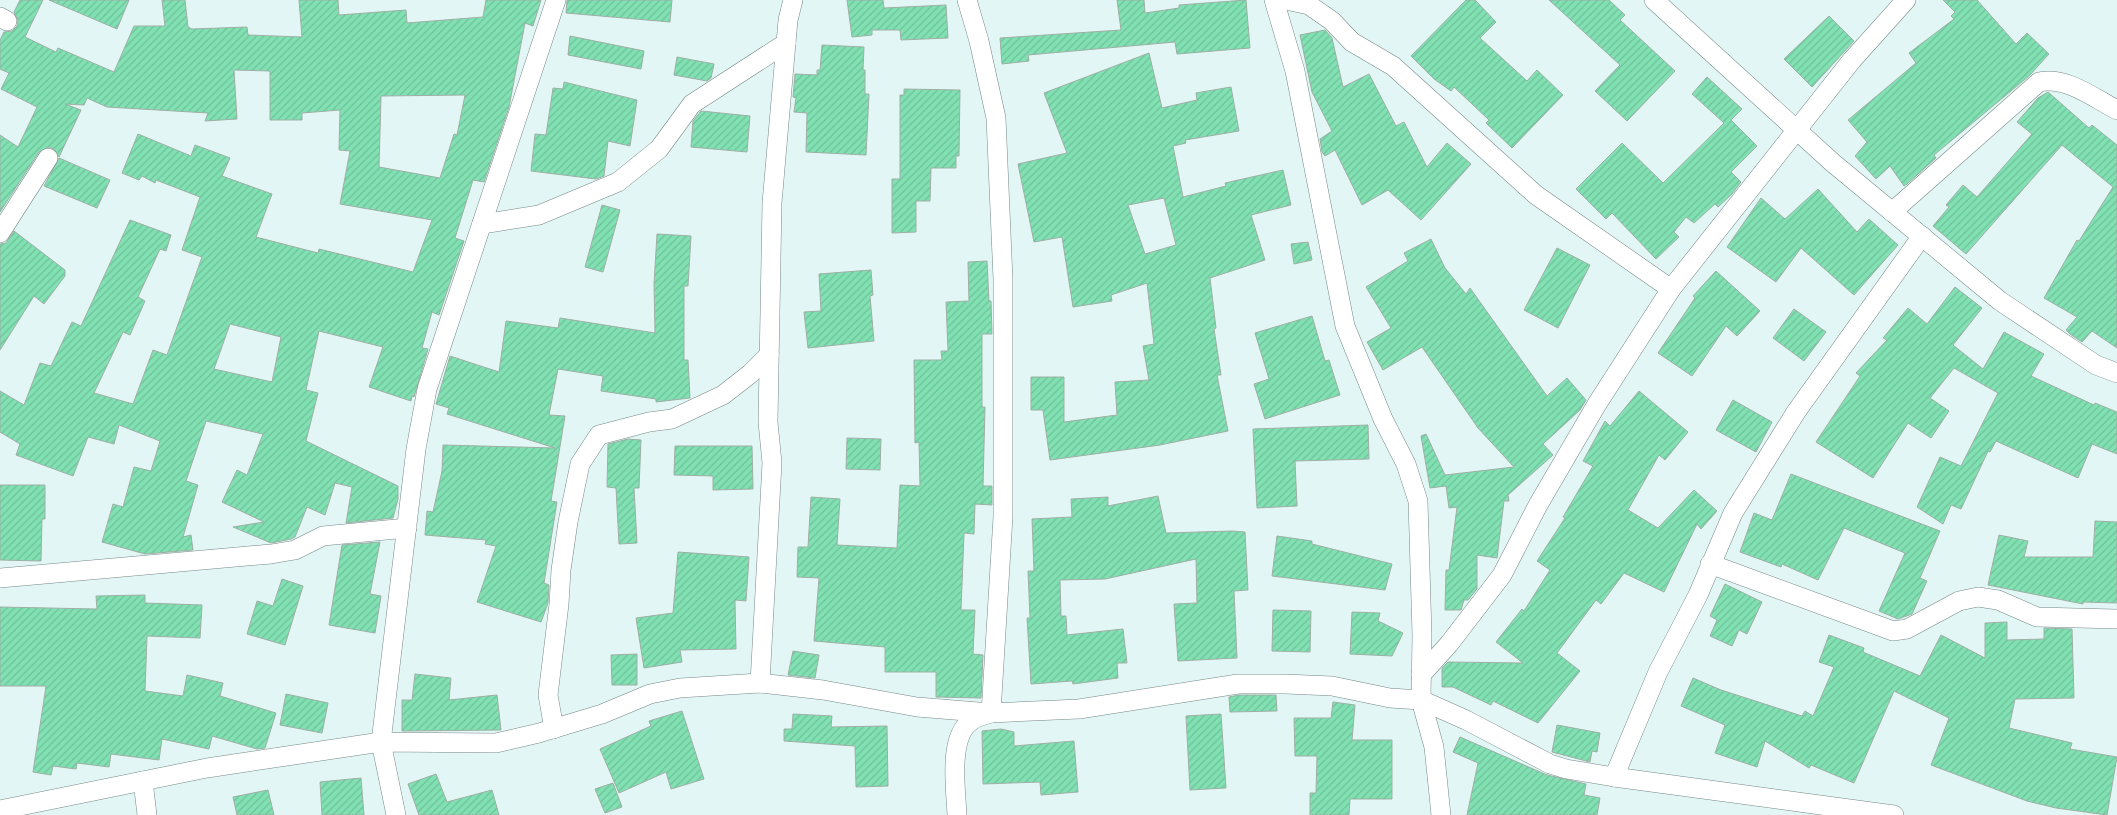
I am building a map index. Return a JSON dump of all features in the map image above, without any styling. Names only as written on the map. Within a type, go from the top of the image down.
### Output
[{"type":"street","points":[[396,815],[381,742],[426,390],[556,0]]},
{"type":"street","points":[[780,0],[788,20]]},
{"type":"street","points":[[760,683],[772,463],[768,422],[772,203],[788,20],[793,0]]},
{"type":"street","points":[[967,0],[979,41],[996,118],[1003,279],[1004,517],[991,713]]},
{"type":"street","points":[[1274,0],[1295,71],[1345,326],[1383,420],[1406,464],[1418,501],[1421,700],[1434,747],[1441,815]]},
{"type":"street","points":[[1286,0],[1309,6],[1332,21],[1352,42],[1393,66],[1536,195],[1671,289]]},
{"type":"street","points":[[1654,0],[1796,129],[1892,212],[2000,301],[2096,365],[2117,373]]},
{"type":"street","points":[[1421,676],[1449,644],[1502,575],[1538,505],[1597,404],[1671,289],[1852,60],[1906,0]]},
{"type":"street","points":[[482,224],[539,215],[618,182],[659,148],[692,104],[786,43]]},
{"type":"street","points":[[1892,212],[2039,82],[2047,80],[2064,83],[2117,110]]},
{"type":"street","points":[[0,233],[48,158]]},
{"type":"street","points":[[1614,777],[1658,672],[1698,595],[1733,513],[1796,412],[1922,236]]},
{"type":"street","points":[[554,729],[548,695],[559,604],[560,570],[580,464],[599,435],[648,422],[672,419],[723,395],[750,374],[769,355]]},
{"type":"street","points":[[0,578],[271,554],[295,550],[323,536],[407,528]]},
{"type":"street","points":[[1710,564],[1893,631],[1907,629],[1959,601],[1978,597],[1998,600],[2037,617],[2117,619]]},
{"type":"street","points":[[0,810],[207,768],[381,742],[496,743],[554,729],[602,714],[650,694],[672,689],[760,683],[823,690],[917,707],[991,713],[1078,709],[1238,684],[1332,686],[1390,698],[1421,700],[1466,720],[1550,764],[1614,777],[1894,815]]},
{"type":"street","points":[[958,815],[954,767],[961,735],[970,722],[991,713]]},
{"type":"street","points":[[143,781],[147,815]]},
{"type":"building","points":[[20,0],[43,0],[25,37],[56,52],[58,48],[114,72],[134,26],[165,26],[162,0],[185,0],[188,27],[192,29],[247,27],[248,35],[302,37],[299,0],[338,0],[339,15],[406,10],[407,23],[483,17],[486,0],[541,0],[533,26],[525,23],[509,107],[484,182],[473,180],[455,238],[464,241],[439,315],[432,312],[422,348],[428,349],[414,397],[412,396],[411,401],[369,387],[383,347],[319,331],[306,390],[318,393],[306,441],[398,486],[398,499],[393,518],[346,523],[352,487],[335,483],[325,515],[307,507],[295,537],[291,539],[271,543],[233,527],[264,522],[222,502],[237,470],[247,475],[263,434],[206,421],[186,481],[198,485],[183,537],[191,535],[193,550],[145,554],[102,542],[113,504],[123,507],[134,467],[151,471],[160,441],[119,425],[114,444],[88,437],[73,476],[16,455],[20,444],[0,432],[0,391],[24,405],[40,363],[51,366],[72,322],[81,326],[130,220],[171,235],[166,251],[160,249],[138,297],[145,301],[130,335],[123,332],[94,393],[133,404],[153,350],[167,355],[202,257],[182,250],[200,197],[156,180],[155,183],[142,176],[139,180],[122,173],[138,134],[191,156],[195,145],[230,158],[222,176],[272,194],[256,237],[318,253],[319,249],[413,272],[432,220],[340,204],[350,151],[339,150],[340,110],[302,113],[302,120],[270,120],[270,71],[234,70],[237,119],[205,121],[208,113],[107,107],[87,98],[84,105],[65,104],[81,110],[59,157],[54,149],[49,147],[39,152],[0,212],[0,135],[18,147],[37,107],[1,89],[9,73],[0,69],[0,40],[4,32],[12,31],[17,26],[18,20],[14,12]],"holes":[[[465,95],[457,135],[454,134],[440,178],[379,167],[381,96]],[[230,324],[281,337],[272,382],[214,369]]]},
{"type":"building","points":[[49,0],[129,0],[117,29]]},
{"type":"building","points":[[567,0],[672,0],[670,22],[566,13]]},
{"type":"building","points":[[847,0],[883,0],[884,8],[946,5],[948,38],[901,40],[900,30],[872,30],[872,35],[852,37]]},
{"type":"building","points":[[1117,0],[1144,0],[1145,13],[1179,8],[1179,5],[1246,0],[1250,48],[1177,54],[1175,42],[1028,55],[1029,61],[1002,64],[1000,38],[1121,30]]},
{"type":"building","points":[[1466,0],[1475,0],[1496,22],[1480,38],[1527,81],[1537,70],[1563,95],[1512,148],[1486,123],[1489,120],[1454,87],[1451,91],[1434,79],[1411,56]]},
{"type":"building","points":[[1549,0],[1609,0],[1625,15],[1620,20],[1675,71],[1627,121],[1595,91],[1620,65]]},
{"type":"building","points":[[1943,0],[1977,0],[2016,44],[2027,33],[2049,54],[2029,76],[1934,155],[1936,158],[1907,184],[1904,186],[1890,166],[1876,179],[1855,156],[1867,142],[1848,120],[1916,63],[1909,53],[1954,19],[1951,16],[1955,12]]},
{"type":"building","points":[[1829,16],[1854,41],[1812,87],[1784,59]]},
{"type":"building","points":[[1325,30],[1332,38],[1343,87],[1369,74],[1396,126],[1404,122],[1427,167],[1447,143],[1471,164],[1421,220],[1388,190],[1362,205],[1335,150],[1325,156],[1322,152],[1320,139],[1332,131],[1312,92],[1300,35]]},
{"type":"building","points":[[570,36],[644,51],[641,69],[568,55]]},
{"type":"building","points":[[822,45],[864,47],[865,94],[869,94],[866,155],[806,152],[807,113],[794,112],[796,98],[793,97],[795,74],[817,75],[817,70],[820,70]]},
{"type":"building","points":[[1149,53],[1162,108],[1197,100],[1196,93],[1231,87],[1239,131],[1185,140],[1186,143],[1173,146],[1183,197],[1226,186],[1225,183],[1283,170],[1291,205],[1251,215],[1265,260],[1210,278],[1216,328],[1214,329],[1221,375],[1217,375],[1228,431],[1160,445],[1050,460],[1043,410],[1031,410],[1031,377],[1064,377],[1064,422],[1117,415],[1115,382],[1149,380],[1143,346],[1154,344],[1147,283],[1111,295],[1112,301],[1073,307],[1062,237],[1034,242],[1018,164],[1067,153],[1044,93]],"holes":[[[1164,198],[1176,245],[1145,254],[1128,205]]]},
{"type":"building","points":[[677,57],[714,64],[711,78],[707,81],[674,75]]},
{"type":"building","points":[[1707,77],[1742,109],[1731,120],[1757,146],[1731,172],[1741,182],[1732,194],[1718,207],[1715,204],[1694,223],[1686,217],[1674,232],[1679,237],[1656,259],[1612,213],[1606,219],[1576,189],[1622,143],[1663,183],[1724,123],[1692,94]]},
{"type":"building","points":[[564,82],[637,100],[630,146],[608,141],[604,176],[596,179],[531,171],[535,134],[546,135],[553,88],[563,89]]},
{"type":"building","points":[[904,89],[960,90],[959,156],[956,156],[956,168],[931,168],[930,201],[916,201],[916,232],[892,233],[892,179],[900,179],[900,95],[904,95]]},
{"type":"building","points":[[2048,92],[2089,128],[2092,125],[2117,145],[2117,348],[2092,331],[2082,342],[2070,334],[2066,330],[2077,317],[2044,298],[2077,240],[2079,241],[2113,187],[2062,145],[1966,254],[1933,226],[1949,207],[1946,205],[1963,185],[1977,197],[2032,134],[2017,122],[2038,98]]},
{"type":"building","points":[[701,111],[750,116],[747,152],[691,147],[693,121]]},
{"type":"building","points":[[59,158],[110,180],[97,208],[44,186]]},
{"type":"building","points":[[1818,189],[1857,232],[1869,219],[1898,245],[1854,295],[1801,248],[1776,282],[1727,247],[1761,198],[1785,219]]},
{"type":"building","points":[[602,205],[620,210],[603,272],[585,267]]},
{"type":"building","points":[[14,231],[65,270],[65,276],[44,304],[34,296],[0,350],[0,244],[6,243]]},
{"type":"building","points":[[657,234],[691,236],[688,286],[684,286],[684,360],[688,360],[690,398],[656,402],[656,399],[601,391],[603,376],[558,369],[549,415],[565,416],[551,501],[557,502],[544,583],[549,585],[548,603],[541,622],[477,602],[496,546],[485,544],[486,540],[425,535],[427,511],[433,512],[442,471],[443,445],[555,448],[447,414],[449,408],[436,404],[450,356],[499,372],[506,321],[558,328],[560,318],[655,333],[654,284]]},
{"type":"building","points":[[1431,239],[1445,268],[1466,294],[1470,288],[1547,396],[1567,378],[1586,400],[1580,410],[1543,444],[1553,455],[1508,495],[1509,501],[1504,501],[1497,558],[1477,555],[1477,589],[1468,600],[1464,600],[1461,610],[1445,610],[1446,570],[1449,570],[1457,507],[1449,508],[1446,486],[1430,488],[1421,436],[1426,434],[1445,475],[1514,467],[1478,428],[1422,347],[1383,370],[1367,342],[1391,328],[1366,287],[1408,261],[1404,253]]},
{"type":"building","points":[[1308,242],[1312,260],[1294,264],[1291,244]]},
{"type":"building","points":[[1557,248],[1590,265],[1558,328],[1524,310]]},
{"type":"building","points":[[987,261],[992,334],[982,334],[982,407],[985,407],[983,486],[992,486],[992,505],[975,504],[974,534],[964,533],[961,610],[975,610],[973,654],[983,655],[981,698],[936,697],[936,672],[885,672],[885,647],[814,641],[819,578],[797,577],[798,547],[808,547],[811,497],[840,499],[837,545],[897,548],[900,485],[920,486],[919,442],[915,443],[914,360],[942,360],[941,351],[948,351],[946,302],[969,301],[968,262]]},
{"type":"building","points":[[871,270],[873,295],[870,296],[874,341],[808,348],[804,312],[821,311],[819,274]]},
{"type":"building","points":[[1716,271],[1760,311],[1737,336],[1726,326],[1692,376],[1658,353],[1695,298],[1693,296]]},
{"type":"building","points":[[1955,287],[1982,308],[1953,345],[1983,369],[2004,332],[2044,354],[2031,376],[2094,405],[2095,403],[2117,412],[2117,454],[2092,444],[2078,478],[1996,441],[1990,452],[1988,451],[1961,509],[1951,505],[1943,524],[1917,507],[1940,457],[1961,466],[1998,393],[1954,368],[1930,398],[1949,411],[1931,438],[1908,423],[1873,478],[1816,442],[1860,376],[1856,373],[1887,340],[1883,338],[1908,308],[1927,324]]},
{"type":"building","points":[[1794,309],[1826,332],[1804,361],[1773,338]]},
{"type":"building","points":[[1312,316],[1325,361],[1329,360],[1340,395],[1265,419],[1254,384],[1269,379],[1255,333]]},
{"type":"building","points":[[1639,391],[1688,432],[1665,460],[1659,455],[1628,510],[1658,528],[1694,490],[1717,511],[1701,529],[1697,524],[1664,592],[1624,573],[1601,604],[1596,600],[1557,653],[1580,671],[1538,723],[1493,701],[1491,705],[1453,687],[1442,687],[1442,668],[1448,662],[1523,663],[1496,642],[1522,609],[1524,611],[1550,570],[1537,561],[1565,518],[1563,517],[1593,466],[1583,461],[1605,421],[1610,426]]},
{"type":"building","points":[[1733,400],[1772,422],[1756,452],[1716,430]]},
{"type":"building","points":[[1368,425],[1369,459],[1295,461],[1297,506],[1257,508],[1253,429]]},
{"type":"building","points":[[847,438],[881,439],[880,470],[846,469]]},
{"type":"building","points":[[628,439],[641,440],[639,488],[634,488],[637,543],[619,544],[616,488],[607,487],[608,444]]},
{"type":"building","points":[[675,446],[752,446],[753,489],[713,490],[713,476],[674,475]]},
{"type":"building","points":[[1791,474],[1940,531],[1920,578],[1927,581],[1912,614],[1898,619],[1879,611],[1905,553],[1844,528],[1818,580],[1782,564],[1781,567],[1740,552],[1754,513],[1772,520]]},
{"type":"building","points":[[0,485],[45,485],[45,519],[42,519],[41,561],[0,560]]},
{"type":"building","points":[[1158,496],[1166,533],[1245,532],[1248,590],[1234,591],[1237,658],[1178,661],[1174,604],[1197,603],[1196,559],[1105,579],[1060,580],[1061,616],[1066,616],[1067,635],[1123,629],[1127,663],[1117,663],[1118,678],[1073,684],[1072,681],[1031,684],[1027,618],[1030,618],[1028,571],[1034,571],[1032,519],[1072,517],[1071,499],[1108,497],[1108,506]]},
{"type":"building","points":[[2095,521],[2117,522],[2117,603],[2083,602],[2083,604],[1988,585],[1999,535],[2028,541],[2024,557],[2093,557]]},
{"type":"building","points":[[1277,536],[1312,541],[1312,544],[1392,564],[1385,590],[1272,576]]},
{"type":"building","points":[[380,542],[370,594],[381,596],[375,633],[329,625],[342,545]]},
{"type":"building","points":[[678,552],[749,557],[746,601],[735,600],[736,649],[680,650],[682,662],[644,668],[636,618],[673,613]]},
{"type":"building","points":[[282,579],[303,586],[285,645],[247,634],[257,601],[273,606]]},
{"type":"building","points":[[1725,584],[1762,602],[1747,634],[1739,630],[1732,646],[1710,636],[1717,620],[1710,616]]},
{"type":"building","points":[[145,595],[145,603],[202,605],[200,638],[147,636],[145,691],[183,696],[187,675],[223,683],[220,696],[276,713],[265,748],[257,749],[212,736],[209,749],[162,739],[159,760],[111,754],[109,767],[77,763],[76,769],[53,766],[51,775],[33,772],[46,686],[0,686],[0,607],[97,609],[96,596]]},
{"type":"building","points":[[1273,610],[1311,611],[1310,652],[1272,651]]},
{"type":"building","points":[[1352,612],[1380,613],[1378,621],[1403,633],[1392,656],[1350,654]]},
{"type":"building","points":[[2007,622],[2007,640],[2044,639],[2044,628],[2072,629],[2074,698],[2015,699],[2009,728],[2072,743],[2070,749],[2117,757],[2107,815],[2056,808],[2027,801],[1931,765],[1949,718],[1894,691],[1854,783],[1811,765],[1809,768],[1765,741],[1757,767],[1715,753],[1725,725],[1681,706],[1693,678],[1721,690],[1802,716],[1805,711],[1813,716],[1834,667],[1819,662],[1829,635],[1864,648],[1863,652],[1920,676],[1941,635],[1985,658],[1985,623]]},
{"type":"building","points":[[793,651],[819,655],[815,678],[788,675]]},
{"type":"building","points":[[637,654],[637,685],[612,685],[611,655]]},
{"type":"building","points":[[415,674],[451,678],[449,700],[497,695],[501,730],[402,731],[402,700],[412,700]]},
{"type":"building","points":[[286,694],[328,703],[322,733],[280,725]]},
{"type":"building","points":[[1239,695],[1276,695],[1277,711],[1230,712],[1229,697]]},
{"type":"building","points":[[1333,702],[1355,705],[1352,740],[1392,740],[1392,799],[1350,799],[1349,815],[1310,815],[1310,793],[1316,793],[1317,756],[1295,756],[1294,718],[1331,718]]},
{"type":"building","points":[[682,711],[704,779],[671,789],[666,772],[619,793],[600,749],[651,726],[649,721]]},
{"type":"building","points":[[793,714],[832,716],[831,727],[887,726],[888,786],[856,787],[855,746],[784,741],[784,729],[792,729]]},
{"type":"building","points":[[1221,714],[1226,788],[1190,790],[1186,716]]},
{"type":"building","points":[[1557,725],[1600,733],[1597,752],[1592,751],[1590,762],[1552,752]]},
{"type":"building","points":[[1001,729],[1014,732],[1014,746],[1074,741],[1078,792],[1041,795],[1040,782],[983,784],[982,731]]},
{"type":"building","points":[[1460,737],[1547,775],[1586,784],[1584,795],[1600,798],[1597,815],[1467,815],[1478,763],[1453,752]]},
{"type":"building","points":[[436,774],[447,802],[492,790],[499,815],[419,815],[408,784]]},
{"type":"building","points":[[361,778],[364,815],[322,815],[320,782]]},
{"type":"building","points":[[613,783],[622,807],[605,813],[595,789]]},
{"type":"building","points":[[268,790],[274,815],[237,815],[233,797]]}]
